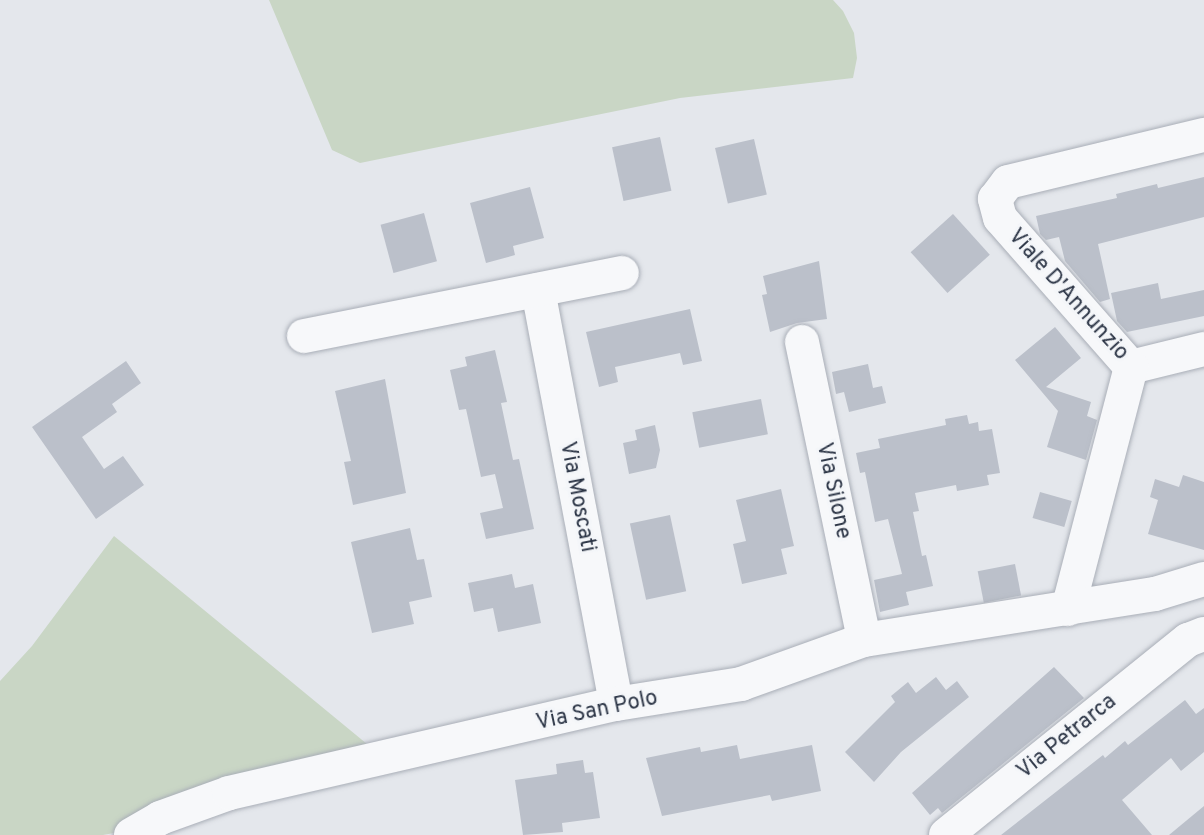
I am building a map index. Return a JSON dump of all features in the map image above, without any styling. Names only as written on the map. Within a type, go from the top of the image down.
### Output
[{"type":"street","name":"Viale D'Annunzio","points":[[1068,609],[1131,367],[1000,218],[995,199],[1008,182],[1204,135]]},
{"type":"street","points":[[304,336],[622,273]]},
{"type":"street","name":"Via Moscati","points":[[538,290],[616,704]]},
{"type":"street","name":"Via Silone","points":[[802,342],[864,640]]},
{"type":"street","points":[[1131,367],[1204,349]]},
{"type":"street","name":"Via San Polo","points":[[131,835],[160,818],[229,793],[616,704],[750,681],[864,640],[1155,594],[1204,579]]},
{"type":"street","name":"Via Petrarca","points":[[946,835],[1199,642]]},
{"type":"green space","points":[[269,0],[833,0],[843,11],[854,33],[857,58],[853,78],[680,98],[360,163],[332,150]]},
{"type":"green space","points":[[114,536],[384,758],[141,828],[103,835],[0,835],[0,681],[32,646]]},
{"type":"building","points":[[660,137],[671,191],[624,201],[612,147]]},
{"type":"building","points":[[754,139],[767,195],[728,204],[715,148]]},
{"type":"building","points":[[1204,177],[1204,217],[1098,244],[1110,299],[1100,302],[1065,261],[1059,237],[1046,240],[1040,234],[1036,216],[1117,198],[1116,194],[1157,184],[1158,188]]},
{"type":"building","points":[[530,187],[544,238],[513,246],[515,255],[486,263],[470,203]]},
{"type":"building","points":[[424,213],[437,261],[393,273],[381,225]]},
{"type":"building","points":[[953,214],[990,255],[947,293],[911,252]]},
{"type":"building","points":[[819,261],[827,319],[797,323],[770,332],[762,295],[767,294],[763,276]]},
{"type":"building","points":[[1158,283],[1161,299],[1204,290],[1204,316],[1127,332],[1117,321],[1111,293]]},
{"type":"building","points":[[690,309],[702,361],[683,365],[680,353],[615,367],[618,382],[599,387],[586,332]]},
{"type":"building","points":[[1055,327],[1081,358],[1046,387],[1091,402],[1087,416],[1097,420],[1086,460],[1047,447],[1058,411],[1015,360]]},
{"type":"building","points":[[495,350],[507,402],[501,403],[513,460],[519,459],[534,529],[486,539],[480,513],[503,508],[495,474],[481,477],[466,409],[459,410],[450,370],[467,366],[465,357]]},
{"type":"building","points":[[126,361],[141,383],[112,404],[117,412],[82,437],[104,469],[123,456],[144,485],[96,519],[32,427]]},
{"type":"building","points":[[868,364],[873,388],[882,386],[886,403],[849,412],[844,392],[836,394],[832,372]]},
{"type":"building","points":[[385,379],[406,493],[353,505],[344,462],[351,461],[335,391]]},
{"type":"building","points":[[761,399],[768,434],[699,448],[692,412]]},
{"type":"building","points":[[967,415],[969,424],[978,422],[979,431],[992,429],[1000,473],[987,475],[989,485],[957,491],[956,485],[915,493],[919,511],[913,512],[922,556],[926,555],[933,586],[906,592],[909,605],[880,612],[874,580],[902,574],[888,519],[875,522],[865,472],[860,473],[856,453],[880,448],[878,439],[946,425],[945,419]]},
{"type":"building","points":[[655,425],[660,450],[656,468],[629,474],[623,443],[637,440],[635,430]]},
{"type":"building","points":[[1183,475],[1204,482],[1204,550],[1148,534],[1158,500],[1150,497],[1155,479],[1179,487]]},
{"type":"building","points":[[781,489],[794,546],[781,549],[787,574],[742,584],[733,544],[746,541],[736,500]]},
{"type":"building","points":[[1040,492],[1072,501],[1064,527],[1033,518]]},
{"type":"building","points":[[670,515],[686,591],[646,600],[630,524]]},
{"type":"building","points":[[410,528],[417,560],[424,559],[432,597],[409,602],[414,624],[372,633],[351,542]]},
{"type":"building","points":[[1015,564],[1021,595],[984,603],[978,571]]},
{"type":"building","points":[[512,574],[515,588],[533,584],[541,623],[498,632],[493,608],[474,612],[468,583]]},
{"type":"building","points":[[1054,667],[1084,698],[942,813],[938,808],[930,815],[912,793]]},
{"type":"building","points":[[936,677],[946,690],[957,681],[969,697],[901,752],[874,782],[845,752],[895,702],[891,696],[908,682],[916,693]]},
{"type":"building","points":[[1185,700],[1196,714],[1204,708],[1204,752],[1181,771],[1171,758],[1122,800],[1152,835],[1001,835],[1103,755],[1105,758],[1125,741],[1128,745]]},
{"type":"building","points":[[737,745],[740,759],[812,745],[821,791],[772,801],[770,795],[662,816],[646,758],[700,747],[701,752]]},
{"type":"building","points":[[583,760],[585,773],[593,772],[600,818],[562,823],[563,832],[523,835],[515,780],[557,774],[556,764]]},
{"type":"building","points":[[1204,806],[1204,835],[1169,835]]}]
